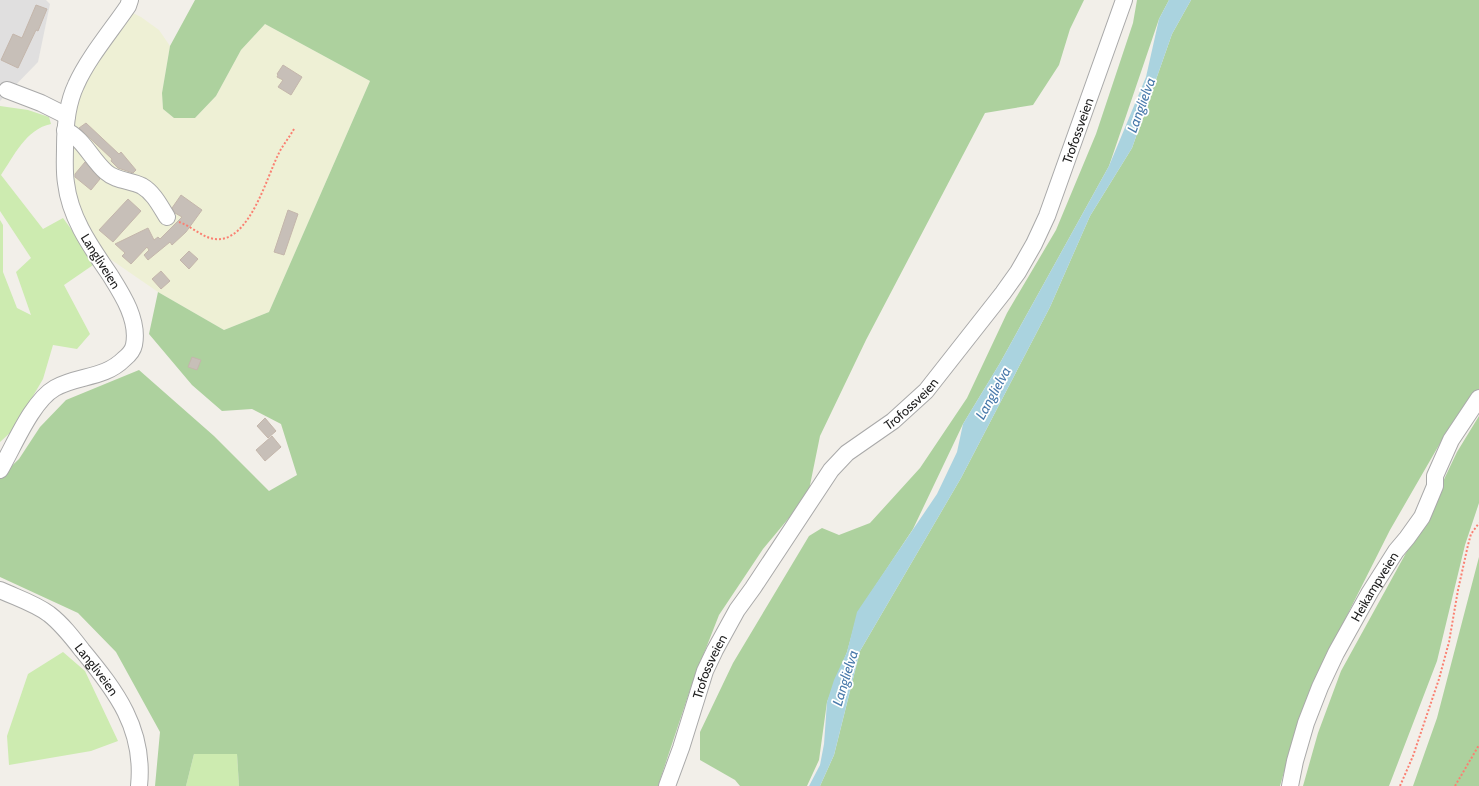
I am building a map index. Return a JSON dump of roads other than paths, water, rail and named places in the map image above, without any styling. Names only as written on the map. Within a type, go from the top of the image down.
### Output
[{"type":"street","name":"Langliveien","points":[[0,470],[28,419],[45,395],[55,388],[70,381],[86,378],[114,368],[129,355],[134,346],[136,330],[126,304],[118,288],[87,240],[72,209],[66,182],[66,123],[72,95],[77,83],[128,6],[130,0]]},
{"type":"street","name":"Trofossveien","points":[[667,786],[686,734],[705,671],[715,650],[737,610],[831,470],[847,453],[893,421],[926,391],[1003,294],[1026,259],[1047,216],[1124,0]]},
{"type":"street","points":[[7,90],[41,103],[66,123],[106,173],[115,178],[141,185],[150,191],[167,217]]},
{"type":"street","name":"Heikampveien","points":[[1290,786],[1295,761],[1306,723],[1320,687],[1336,653],[1370,592],[1396,551],[1422,518],[1435,486],[1435,476],[1451,440],[1479,398]]},
{"type":"street","name":"Langliveien","points":[[0,590],[22,599],[49,614],[69,633],[102,674],[118,697],[125,711],[138,746],[139,786]]},
{"type":"water","name":"Langlielva","points":[[1169,0],[1191,0],[1172,34],[1132,148],[1090,216],[1050,307],[961,478],[860,651],[834,755],[820,786],[809,786],[820,765],[824,744],[827,702],[834,680],[847,652],[857,612],[937,494],[957,452],[963,424],[1000,363],[1109,166],[1146,77],[1159,19]]}]
